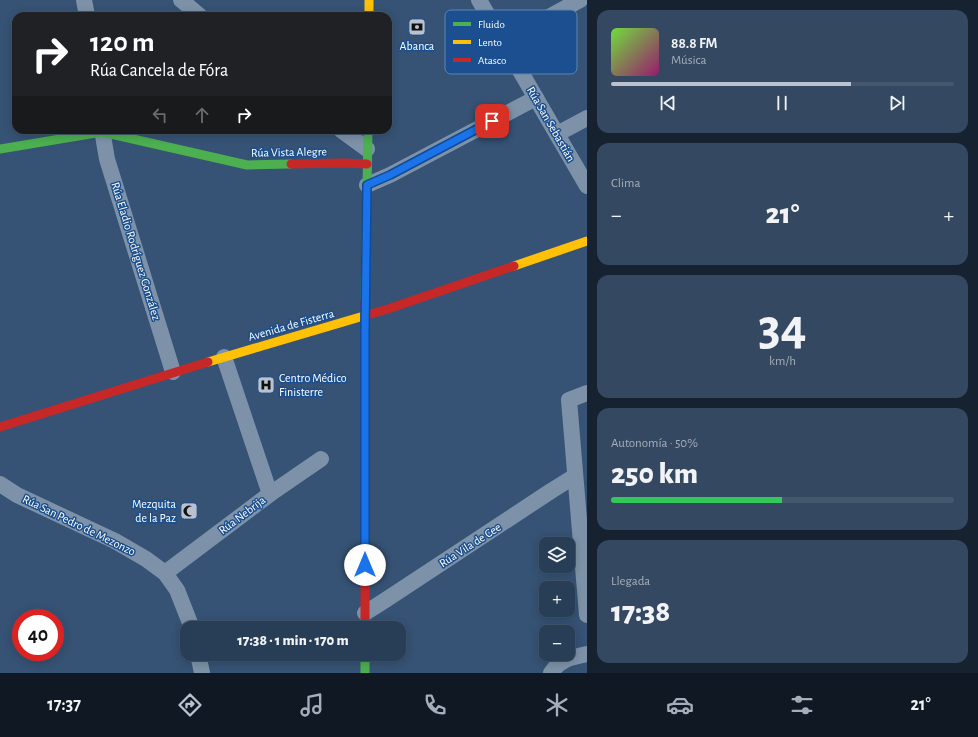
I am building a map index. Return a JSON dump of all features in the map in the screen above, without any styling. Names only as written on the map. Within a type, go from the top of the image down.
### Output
[{"type":"street","points":[[84,0],[86,12]]},
{"type":"street","points":[[180,0],[195,12]]},
{"type":"street","points":[[369,0],[369,12]]},
{"type":"street","name":"Rúa San Sebastián","points":[[479,0],[485,10]]},
{"type":"street","points":[[562,10],[580,0]]},
{"type":"street","name":"Rúa San Sebastián","points":[[522,74],[587,186]]},
{"type":"street","points":[[367,185],[390,175],[536,98]]},
{"type":"street","points":[[557,134],[587,118]]},
{"type":"street","name":"Rúa Vista Alegre","points":[[0,149],[85,134]]},
{"type":"street","name":"Rúa Eladio Rodríguez González","points":[[103,134],[107,159],[173,372]]},
{"type":"street","name":"Rúa Vista Alegre","points":[[115,134],[247,165],[345,163],[367,156]]},
{"type":"street","points":[[345,134],[367,156]]},
{"type":"street","points":[[365,620],[365,316],[368,134]]},
{"type":"street","name":"Avenida de Fisterra","points":[[0,428],[173,372],[365,316],[587,242]]},
{"type":"street","points":[[224,357],[270,494]]},
{"type":"street","points":[[587,393],[569,400],[576,476],[584,533],[587,615]]},
{"type":"street","name":"Rúa Nebrija","points":[[165,573],[270,494],[321,459]]},
{"type":"street","name":"Rúa Vila de Cee","points":[[365,620],[384,601],[576,476]]},
{"type":"street","name":"Rúa San Pedro de Mezonzo","points":[[0,484],[17,495],[115,541],[146,558],[165,573],[177,590],[189,621]]},
{"type":"street","points":[[551,673],[555,667],[569,658],[587,654]]},
{"type":"street","points":[[199,661],[202,673]]},
{"type":"street","points":[[365,661],[365,673]]},
{"type":"traffic: fast","points":[[0,149],[90,134]]},
{"type":"traffic: fast","points":[[111,134],[247,165],[291,164]]},
{"type":"traffic: fast","points":[[365,299],[368,134]]},
{"type":"traffic: fast","points":[[365,661],[365,673]]},
{"type":"traffic: slow","points":[[369,0],[369,12]]},
{"type":"traffic: slow","points":[[514,266],[587,241]]},
{"type":"traffic: slow","points":[[208,362],[367,315]]},
{"type":"traffic: jam","points":[[291,164],[367,164]]},
{"type":"traffic: jam","points":[[367,315],[514,266]]},
{"type":"traffic: jam","points":[[365,299],[365,621]]},
{"type":"traffic: jam","points":[[0,427],[208,362]]},
{"type":"place","name":"Abanca","points":[[417,27]]},
{"type":"place","name":"Centro Médico Finisterre","points":[[266,385]]},
{"type":"place","name":"Mezquita de la Paz","points":[[189,511]]},
{"type":"route","points":[[365,565],[365,330],[367,185],[390,175],[492,121]]}]
